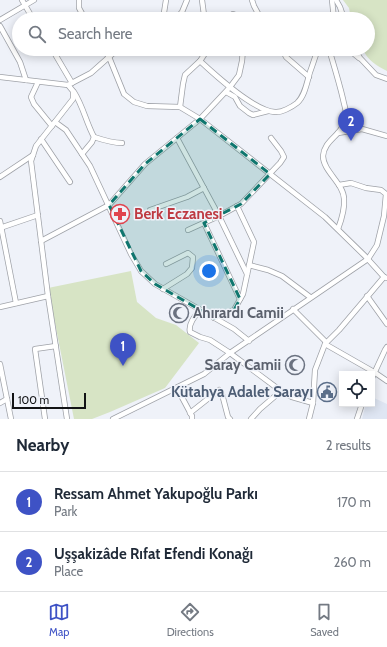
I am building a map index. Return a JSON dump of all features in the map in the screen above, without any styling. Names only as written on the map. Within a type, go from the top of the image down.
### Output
[{"type":"street","points":[[22,0],[29,12]]},
{"type":"street","points":[[13,12],[34,0]]},
{"type":"street","points":[[79,0],[79,8],[81,12]]},
{"type":"street","points":[[164,12],[166,0]]},
{"type":"street","points":[[182,12],[187,0]]},
{"type":"street","points":[[202,0],[204,12]]},
{"type":"street","points":[[252,0],[258,12]]},
{"type":"street","points":[[332,0],[333,12]]},
{"type":"street","points":[[336,0],[342,12]]},
{"type":"street","points":[[0,20],[12,13]]},
{"type":"street","points":[[0,26],[12,48]]},
{"type":"street","points":[[17,56],[26,80]]},
{"type":"street","points":[[56,56],[79,100],[88,127],[94,137],[122,143]]},
{"type":"street","points":[[180,107],[185,75],[203,56]]},
{"type":"street","points":[[41,241],[109,205],[144,164],[200,119],[226,92],[239,74],[242,56]]},
{"type":"street","points":[[286,56],[309,77]]},
{"type":"street","points":[[200,61],[230,87],[256,106],[276,113],[298,103],[304,92],[316,56]]},
{"type":"street","points":[[331,56],[346,113],[342,128],[328,143],[323,157],[327,168],[339,185],[344,199],[342,218],[338,229]]},
{"type":"street","points":[[356,56],[376,75],[387,79]]},
{"type":"street","points":[[0,77],[70,84],[91,73],[109,57],[124,94],[134,102],[147,106],[180,107],[200,119],[325,217],[385,277],[339,330],[325,343],[315,370],[313,403],[309,419]]},
{"type":"street","points":[[38,82],[31,97],[34,104],[53,124],[66,130],[90,166],[131,254],[141,271],[155,284],[234,329],[249,340]]},
{"type":"street","points":[[67,419],[48,296],[31,161],[36,146],[74,98],[73,91]]},
{"type":"street","points":[[226,92],[235,97],[240,106],[248,113],[253,115],[268,111]]},
{"type":"street","points":[[338,133],[362,130],[387,136]]},
{"type":"street","points":[[82,154],[92,142],[94,137]]},
{"type":"street","points":[[177,138],[219,216],[247,274]]},
{"type":"street","points":[[188,230],[219,216],[240,204],[280,163],[284,157],[271,138]]},
{"type":"street","points":[[41,140],[70,182]]},
{"type":"street","points":[[0,177],[33,155]]},
{"type":"street","points":[[113,419],[204,374],[230,353],[368,259],[377,245],[384,216],[386,194],[381,190],[366,188],[351,183],[339,185]]},
{"type":"street","points":[[150,210],[187,197],[204,188]]},
{"type":"street","points":[[214,318],[234,310],[243,294],[254,242],[237,206]]},
{"type":"street","points":[[1,228],[38,215]]},
{"type":"street","points":[[0,221],[16,303]]},
{"type":"street","points":[[204,223],[240,299]]},
{"type":"street","points":[[163,288],[187,274],[192,268],[193,257],[188,252],[166,264]]},
{"type":"street","points":[[249,265],[268,270],[282,276],[310,298]]},
{"type":"street","points":[[0,307],[48,296]]},
{"type":"street","points":[[367,296],[387,324]]},
{"type":"street","points":[[293,309],[325,343],[372,371]]},
{"type":"street","points":[[200,310],[190,325],[190,332],[210,340],[281,391],[292,397],[313,403]]},
{"type":"street","points":[[46,419],[35,349],[56,346]]},
{"type":"street","points":[[374,371],[387,348]]},
{"type":"street","points":[[0,364],[11,419]]},
{"type":"street","points":[[375,373],[387,381]]},
{"type":"street","points":[[177,388],[192,419]]},
{"type":"street","points":[[190,413],[219,390],[222,394],[228,417],[230,419]]},
{"type":"street","points":[[251,419],[281,391]]},
{"type":"street","points":[[0,402],[7,399]]},
{"type":"street","points":[[357,419],[361,407]]},
{"type":"highlighted area","points":[[200,119],[270,174],[241,204],[204,223],[240,299],[234,310],[214,318],[155,284],[141,271],[109,205],[145,164]]},
{"type":"shaded area","points":[[375,398],[387,404],[387,419],[362,419],[365,407],[375,407]]},
{"type":"green space","points":[[343,0],[387,0],[387,71],[376,65],[368,56],[375,56],[375,12],[350,12],[349,8]]},
{"type":"green space","points":[[131,271],[137,302],[156,318],[176,325],[199,343],[165,388],[92,419],[74,419],[48,288]]},
{"type":"place","name":"Uşşakizâde Rıfat Efendi Konağı","points":[[351,141]]},
{"type":"place","name":"Berk Eczanesi","points":[[120,214]]},
{"type":"place","name":"Ahırardı Camii","points":[[179,313]]},
{"type":"place","name":"Saray Camii","points":[[295,365]]},
{"type":"place","name":"Ressam Ahmet Yakupoğlu Parkı","points":[[123,366]]},
{"type":"place","name":"Kütahya Adalet Sarayı","points":[[327,392]]}]
